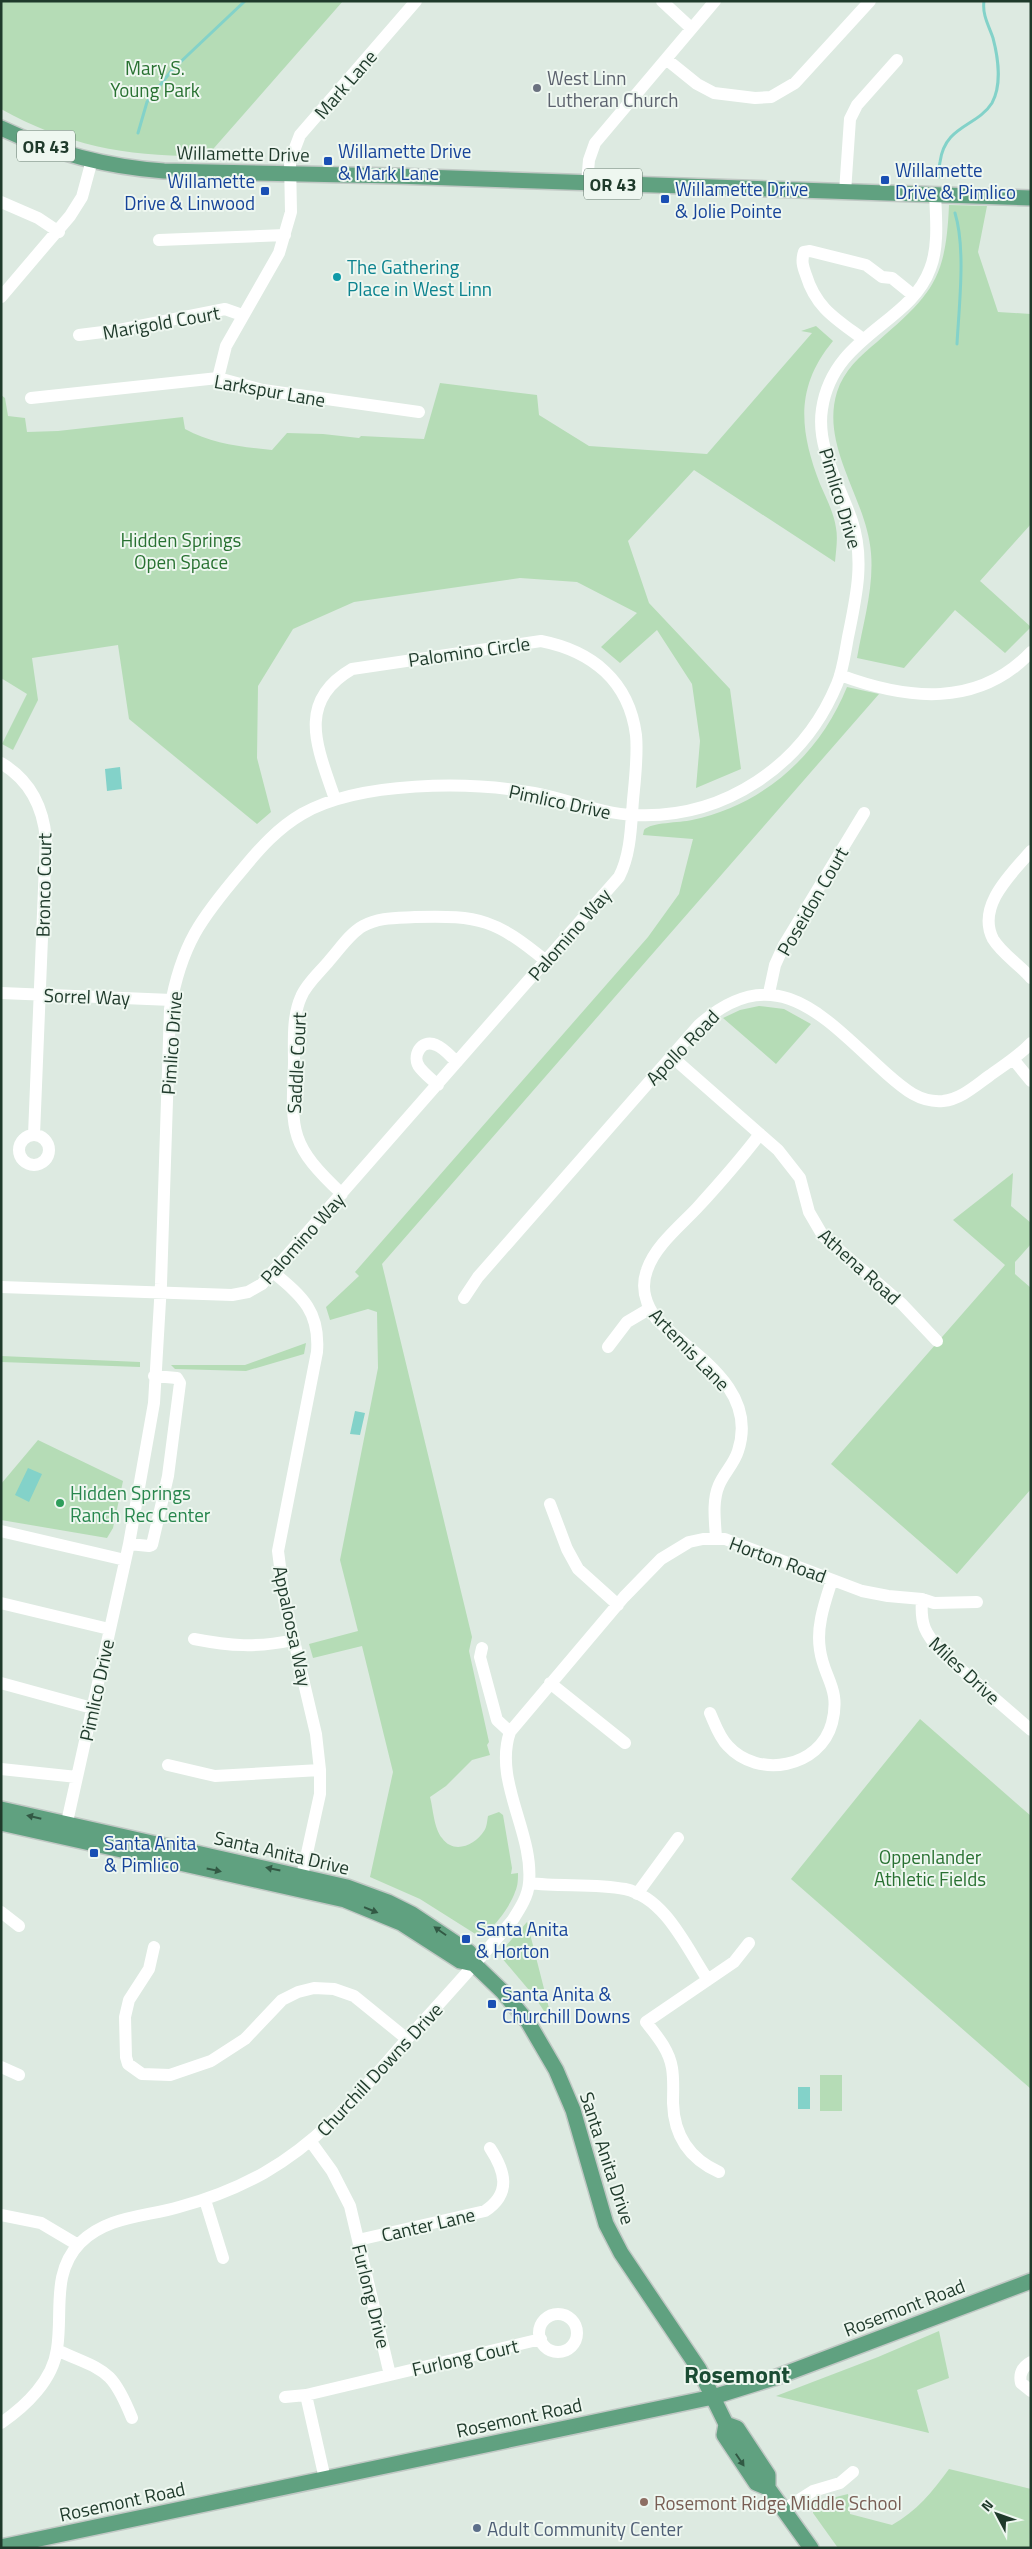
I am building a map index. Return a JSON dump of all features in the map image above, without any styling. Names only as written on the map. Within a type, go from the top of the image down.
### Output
[{"type":"main road","name":"Willamette Drive","points":[[1,128],[65,153],[147,170],[1031,198]]},
{"type":"main road","name":"Santa Anita Drive","points":[[1,1809],[65,1830],[345,1900],[401,1923],[460,1961],[474,1964]]},
{"type":"main road","name":"Santa Anita Drive","points":[[1,1823],[65,1830],[302,1876],[362,1892],[388,1902],[429,1924],[469,1952],[474,1964],[502,1991],[528,2022],[556,2070],[577,2121],[606,2224],[621,2252],[691,2355],[726,2424],[724,2435],[756,2483],[768,2488],[811,2548]]},
{"type":"main road","name":"Rosemont Road","points":[[1,2547],[713,2397],[780,2375],[1031,2280]]},
{"type":"street","name":"Mark Lane","points":[[218,378],[226,346],[242,315],[266,279],[285,235],[292,199],[290,175],[292,155],[300,135],[416,1]]},
{"type":"street","points":[[662,1],[691,28]]},
{"type":"street","points":[[587,183],[589,160],[595,143],[715,1]]},
{"type":"street","points":[[666,59],[697,84],[714,93],[755,98],[771,97],[795,83],[870,1]]},
{"type":"street","points":[[845,192],[850,119],[857,105],[897,60]]},
{"type":"street","points":[[1,297],[59,232],[82,197],[92,160]]},
{"type":"street","name":"Pimlico Drive","points":[[65,1830],[129,1544],[149,1440],[154,1403],[160,1294],[172,1000],[179,968],[188,944],[212,906],[271,836],[303,813],[334,799],[371,791],[475,787],[527,792],[633,815],[670,814],[706,807],[740,793],[761,780],[794,752],[811,732],[829,702],[840,675],[856,594],[859,557],[852,520],[825,451],[821,414],[832,378],[845,358],[863,338],[913,296],[930,271],[933,260],[935,194]]},
{"type":"street","points":[[1,202],[38,218],[59,232]]},
{"type":"street","points":[[159,240],[285,235]]},
{"type":"street","points":[[863,338],[820,305],[811,290],[803,265],[804,252],[810,251],[866,265],[882,277],[892,278],[913,296]]},
{"type":"street","name":"Marigold Court","points":[[79,335],[119,330],[225,309],[242,315]]},
{"type":"street","name":"Larkspur Lane","points":[[31,398],[218,378],[263,390],[420,412]]},
{"type":"street","name":"Palomino Circle","points":[[334,799],[317,745],[314,721],[322,696],[336,678],[352,669],[372,665],[541,641],[568,647],[580,652],[599,666],[618,686],[625,698],[636,736],[633,815]]},
{"type":"street","points":[[840,675],[899,691],[926,695],[945,694],[975,688],[994,681],[1017,666],[1031,652]]},
{"type":"street","name":"Bronco Court","points":[[1,763],[21,778],[32,792],[44,820],[46,845],[34,1135]]},
{"type":"street","name":"Poseidon Court","points":[[769,993],[775,965],[784,946],[864,813]]},
{"type":"street","name":"Palomino Way","points":[[1,1288],[232,1295],[248,1292],[262,1284],[274,1273],[619,878],[627,855],[633,815]]},
{"type":"street","points":[[1031,851],[998,889],[989,925],[993,938],[1031,978]]},
{"type":"street","name":"Saddle Court","points":[[342,1194],[307,1158],[292,1124],[292,1102],[297,1008],[304,991],[345,943],[361,927],[374,921],[394,918],[462,917],[491,923],[507,931],[520,938],[546,961]]},
{"type":"street","name":"Sorrel Way","points":[[1,993],[172,1000]]},
{"type":"street","name":"Apollo Road","points":[[464,1298],[478,1277],[671,1056],[699,1025],[722,1006],[746,997],[769,993],[794,1000],[814,1011],[906,1090],[924,1100],[943,1101],[960,1096],[1013,1059],[1031,1043]]},
{"type":"street","points":[[438,1085],[417,1063],[416,1054],[421,1046],[435,1044],[457,1062]]},
{"type":"street","name":"Athena Road","points":[[671,1056],[778,1150],[800,1178],[809,1212],[823,1236],[902,1304],[937,1340]]},
{"type":"street","points":[[1013,1059],[1031,1080]]},
{"type":"street","name":"Artemis Lane","points":[[716,1538],[716,1498],[719,1485],[738,1452],[742,1434],[742,1419],[738,1404],[732,1390],[723,1378],[657,1320],[649,1309],[644,1296],[644,1283],[653,1258],[730,1172],[760,1134]]},
{"type":"street","name":"Appaloosa Way","points":[[274,1273],[304,1300],[315,1319],[318,1333],[317,1352],[278,1551],[279,1572],[316,1734],[320,1770],[320,1794],[302,1876]]},
{"type":"street","points":[[608,1347],[627,1322],[649,1309]]},
{"type":"street","points":[[129,1544],[152,1545],[168,1476],[180,1383],[177,1378],[154,1376]]},
{"type":"street","points":[[550,1504],[567,1549],[578,1569],[618,1604]]},
{"type":"street","points":[[1,1531],[125,1560]]},
{"type":"street","name":"Horton Road","points":[[474,1964],[512,1922],[520,1909],[529,1883],[528,1858],[504,1756],[510,1732],[618,1604],[667,1554],[690,1542],[716,1538],[737,1542],[861,1590],[888,1596],[922,1599],[934,1603],[977,1602]]},
{"type":"street","points":[[710,1713],[720,1737],[728,1747],[739,1756],[760,1765],[789,1764],[805,1757],[820,1744],[832,1726],[835,1704],[833,1686],[820,1650],[819,1638],[821,1616],[832,1580]]},
{"type":"street","name":"Miles Drive","points":[[922,1599],[924,1630],[932,1641],[942,1653],[1031,1730]]},
{"type":"street","points":[[1,1603],[109,1629]]},
{"type":"street","points":[[194,1638],[238,1646],[266,1645],[293,1640]]},
{"type":"street","points":[[482,1648],[480,1657],[497,1720],[510,1732]]},
{"type":"street","points":[[1,1683],[92,1708]]},
{"type":"street","points":[[550,1683],[625,1742]]},
{"type":"street","points":[[168,1765],[215,1776],[320,1770]]},
{"type":"street","points":[[1,1769],[77,1777]]},
{"type":"street","points":[[637,1894],[678,1838]]},
{"type":"street","points":[[529,1883],[624,1889],[637,1894],[652,1903],[663,1913],[708,1980]]},
{"type":"street","points":[[1,1912],[18,1926]]},
{"type":"street","points":[[719,2172],[697,2159],[680,2137],[673,2113],[672,2068],[669,2057],[646,2022],[734,1962],[749,1943]]},
{"type":"street","points":[[154,1947],[149,1969],[129,2000],[125,2017],[126,2057],[128,2064],[142,2074],[170,2075],[211,2061],[245,2039],[282,2000],[298,1992],[314,1988],[334,1989],[354,1996],[407,2039]]},
{"type":"street","name":"Churchill Downs Drive","points":[[1,2423],[21,2407],[38,2389],[51,2368],[57,2350],[59,2288],[65,2268],[78,2245],[98,2230],[123,2219],[205,2200],[263,2174],[311,2142],[348,2107],[474,1964]]},
{"type":"street","points":[[1,2067],[19,2075]]},
{"type":"street","name":"Furlong Drive","points":[[285,2397],[306,2395],[390,2375],[350,2206],[341,2187],[311,2142]]},
{"type":"street","name":"Canter Lane","points":[[358,2240],[485,2211],[491,2207],[501,2194],[504,2178],[500,2163],[490,2148]]},
{"type":"street","points":[[205,2200],[223,2258]]},
{"type":"street","points":[[1,2215],[41,2222],[78,2245]]},
{"type":"street","name":"Furlong Court","points":[[390,2375],[541,2339]]},
{"type":"street","points":[[57,2350],[108,2373],[122,2393],[132,2418]]},
{"type":"street","points":[[1031,2362],[1025,2365],[1020,2377],[1021,2383],[1031,2391]]},
{"type":"street","points":[[306,2395],[325,2479]]},
{"type":"street","points":[[783,2510],[813,2491],[840,2483],[853,2472]]},
{"type":"green space","name":"Mary S. Young Park","points":[[1,1],[343,1],[207,156],[179,156],[126,152],[76,141],[51,133],[1,109]]},
{"type":"green space","points":[[949,205],[987,206],[978,252],[998,312],[1031,314],[1031,524],[980,581],[1031,627],[1005,653],[955,610],[904,668],[857,658],[871,579],[871,553],[862,513],[839,453],[833,412],[837,392],[848,370],[911,311],[932,284],[944,251]]},
{"type":"green space","name":"Hidden Springs Open Space","points":[[816,326],[833,341],[820,359],[806,393],[805,428],[813,465],[835,522],[837,545],[835,562],[694,470],[628,541],[649,603],[730,689],[741,769],[696,788],[700,741],[692,684],[657,630],[620,663],[601,647],[637,613],[577,582],[520,578],[354,602],[293,629],[258,686],[257,758],[271,812],[257,824],[129,719],[118,645],[32,658],[38,700],[13,750],[2,744],[27,694],[1,678],[1,395],[5,398],[8,416],[25,418],[27,432],[58,431],[183,417],[185,429],[195,434],[238,446],[272,450],[287,433],[359,438],[361,436],[424,439],[440,383],[537,395],[539,415],[589,446],[707,454],[812,333],[801,331]]},
{"type":"green space","points":[[847,687],[879,694],[382,1264],[472,1637],[469,1651],[489,1742],[487,1745],[490,1755],[472,1760],[446,1786],[430,1797],[434,1818],[442,1838],[452,1846],[458,1847],[470,1844],[480,1836],[485,1829],[488,1816],[499,1812],[503,1815],[512,1868],[511,1874],[518,1873],[516,1890],[505,1912],[488,1931],[477,1935],[420,1899],[370,1877],[393,1772],[362,1646],[313,1658],[309,1644],[358,1631],[340,1560],[378,1368],[377,1312],[368,1309],[330,1320],[326,1307],[359,1276],[355,1272],[648,937],[679,894],[693,839],[643,835],[644,830],[653,825],[692,820],[718,813],[766,789],[805,755],[822,734],[836,711]]},
{"type":"green space","points":[[759,1006],[784,1009],[811,1024],[776,1064],[723,1018],[740,1010]]},
{"type":"green space","points":[[1013,1173],[1011,1206],[1031,1223],[1031,1244],[1015,1262],[1015,1274],[1031,1288],[1031,1489],[957,1574],[831,1464],[1005,1265],[953,1220]]},
{"type":"green space","points":[[306,1343],[304,1354],[246,1371],[175,1369],[171,1365],[245,1365]]},
{"type":"green space","points":[[1,1356],[140,1362],[140,1367],[1,1362]]},
{"type":"green space","name":"Hidden Springs Ranch Rec Center","points":[[38,1440],[123,1481],[113,1528],[107,1538],[1,1520],[1,1484]]},
{"type":"green space","name":"Oppenlander Athletic Fields","points":[[920,1719],[1031,1816],[1031,2089],[791,1879]]},
{"type":"green space","points":[[527,1922],[552,2020],[550,2020],[534,1996],[501,1957],[503,1949]]},
{"type":"green space","points":[[820,2075],[842,2075],[842,2111],[820,2111]]},
{"type":"green space","points":[[939,2331],[949,2378],[917,2390],[929,2433],[776,2396],[878,2357]]},
{"type":"green space","points":[[949,2469],[1031,2489],[1031,2548],[838,2548],[813,2513],[813,2505],[816,2502],[848,2494],[850,2514],[892,2525],[909,2514],[924,2500]]},
{"type":"water","points":[[120,767],[122,789],[107,791],[105,769]]},
{"type":"water","points":[[355,1411],[365,1413],[360,1435],[350,1434]]},
{"type":"water","points":[[28,1468],[42,1474],[29,1502],[15,1495]]},
{"type":"water","points":[[798,2087],[810,2087],[810,2109],[798,2109]]},
{"type":"waterway","points":[[138,133],[147,102],[172,70],[245,1]]},
{"type":"waterway","points":[[939,177],[940,162],[948,141],[955,133],[986,111],[995,96],[998,80],[998,62],[993,38],[985,16],[984,1]]},
{"type":"waterway","points":[[955,213],[961,260],[957,344]]},
{"type":"place","name":"West Linn Lutheran Church","points":[[537,88]]},
{"type":"place","name":"Willamette Drive & Mark Lane","points":[[328,161]]},
{"type":"place","name":"Willamette Drive & Pimlico","points":[[885,180]]},
{"type":"place","name":"Willamette Drive & Linwood","points":[[265,191]]},
{"type":"place","name":"Willamette Drive & Jolie Pointe","points":[[665,199]]},
{"type":"place","name":"The Gathering Place in West Linn","points":[[337,277]]},
{"type":"place","name":"Hidden Springs Ranch Rec Center","points":[[60,1503]]},
{"type":"place","name":"Santa Anita & Pimlico","points":[[94,1853]]},
{"type":"place","name":"Santa Anita & Horton","points":[[466,1939]]},
{"type":"place","name":"Santa Anita & Churchill Downs","points":[[492,2004]]},
{"type":"place","name":"Rosemont Ridge Middle School","points":[[644,2502]]},
{"type":"place","name":"Adult Community Center","points":[[477,2528]]},
{"type":"district","name":"Rosemont","points":[[737,2374]]}]
